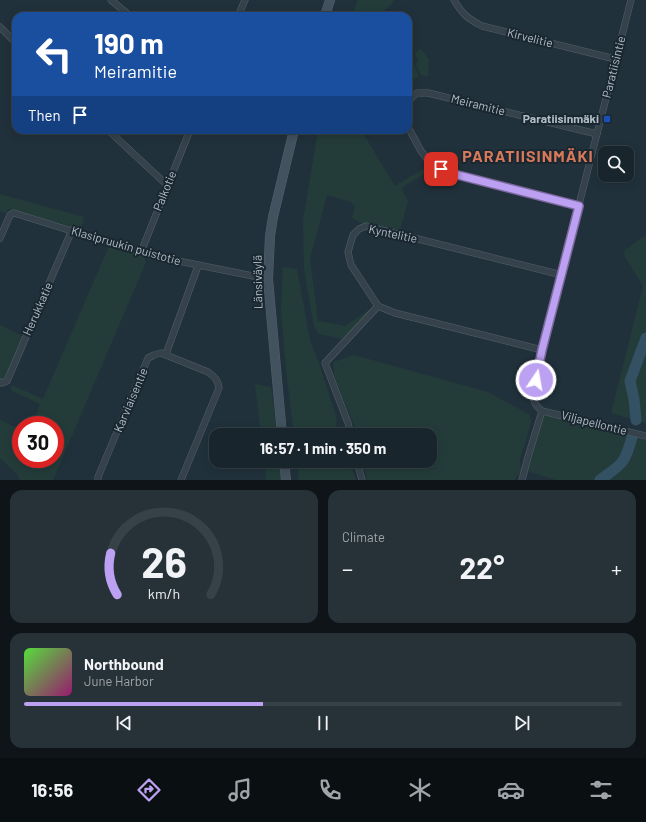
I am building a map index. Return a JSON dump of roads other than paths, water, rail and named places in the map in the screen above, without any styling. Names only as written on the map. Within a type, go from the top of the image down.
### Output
[{"type":"main road","points":[[326,12],[330,0]]},
{"type":"main road","name":"Länsiväylä","points":[[281,428],[268,279],[270,236],[293,134]]},
{"type":"main road","points":[[285,468],[286,480]]},
{"type":"street","points":[[111,0],[125,12]]},
{"type":"street","points":[[240,12],[245,0]]},
{"type":"street","name":"Kirvelitie","points":[[454,0],[468,18],[482,26],[615,59]]},
{"type":"street","name":"Paratiisintie","points":[[542,411],[536,406],[533,400],[533,394],[542,350],[631,0]]},
{"type":"street","points":[[0,27],[12,39]]},
{"type":"street","name":"Meiramitie","points":[[412,97],[417,93],[428,93],[597,134]]},
{"type":"street","points":[[112,134],[167,185]]},
{"type":"street","name":"Palkotie","points":[[142,252],[167,185],[188,134]]},
{"type":"street","points":[[412,134],[421,151],[431,164],[450,173],[579,206]]},
{"type":"street","name":"Klasipruukin puistotie","points":[[0,238],[10,215],[14,213],[142,252],[198,266],[268,279]]},
{"type":"street","name":"Kyntelitie","points":[[378,306],[351,265],[348,252],[353,235],[359,229],[366,226],[562,274]]},
{"type":"street","name":"Herukkatie","points":[[0,382],[2,383],[7,381],[72,230]]},
{"type":"street","points":[[181,480],[219,388],[218,382],[214,376],[166,354],[198,266]]},
{"type":"street","points":[[349,428],[325,363],[328,358],[378,306],[395,313],[542,350]]},
{"type":"street","name":"Karviaisentie","points":[[98,480],[148,358],[161,353],[166,354]]},
{"type":"street","points":[[522,480],[542,411]]},
{"type":"street","name":"Viljapellontie","points":[[542,411],[646,436]]},
{"type":"street","points":[[359,468],[362,480]]},
{"type":"waterway","points":[[636,420],[634,399],[630,381],[646,338]]},
{"type":"waterway","points":[[600,480],[622,463],[632,437]]},
{"type":"place","name":"Paratiisinmäki","points":[[607,119]]},
{"type":"district","name":"PARATIISINMÄKI","points":[[528,156]]}]
